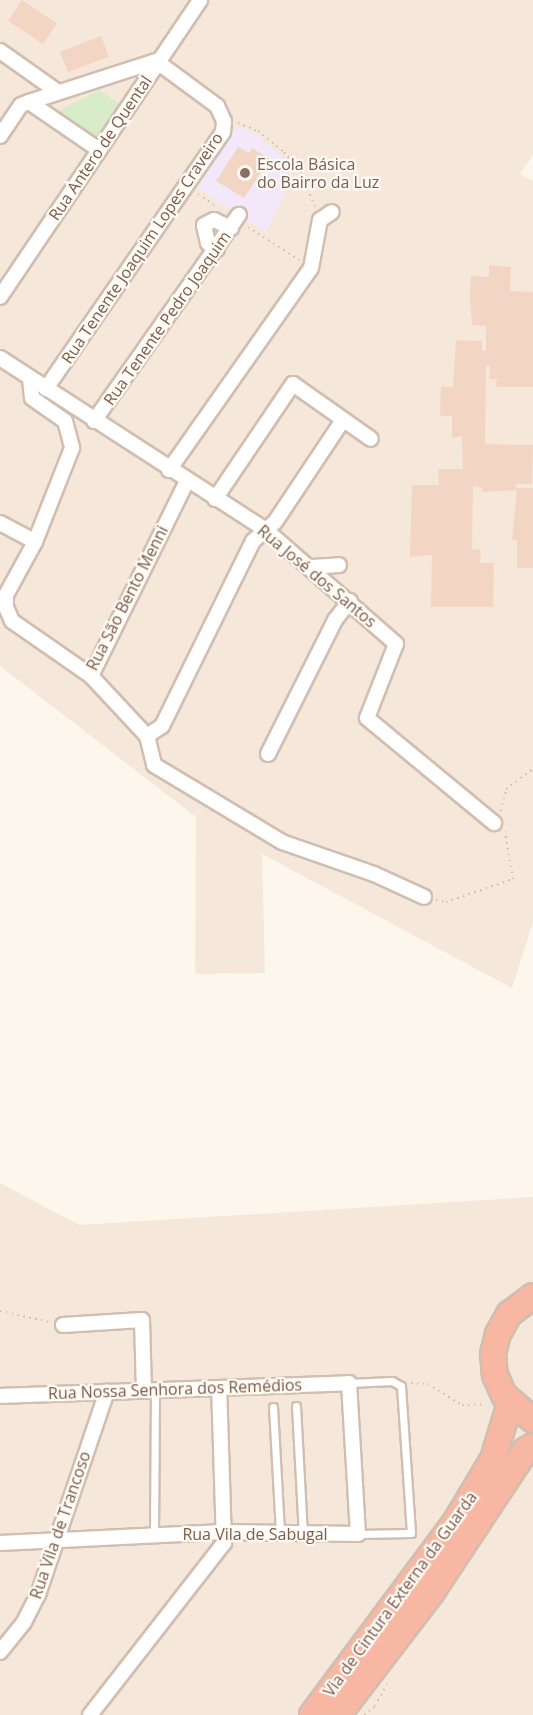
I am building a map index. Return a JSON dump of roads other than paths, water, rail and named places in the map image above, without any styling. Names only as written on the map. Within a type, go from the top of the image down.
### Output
[{"type":"highway","points":[[533,1296],[509,1314],[498,1334],[493,1354],[495,1375],[507,1399],[533,1420]]},
{"type":"highway","name":"Via de Cintura Externa da Guarda","points":[[312,1715],[456,1521],[493,1459],[507,1399]]},
{"type":"highway","name":"Via de Cintura Externa da Guarda","points":[[338,1715],[432,1592],[526,1450],[533,1446]]},
{"type":"street","name":"Rua Antero de Quental","points":[[0,297],[156,61],[200,0]]},
{"type":"street","points":[[0,51],[58,92]]},
{"type":"street","points":[[0,136],[21,105],[156,61]]},
{"type":"street","name":"Rua Tenente Joaquim Lopes Craveiro","points":[[46,390],[223,132],[224,121],[217,106],[156,61]]},
{"type":"street","points":[[29,102],[99,150]]},
{"type":"street","points":[[168,470],[311,268],[320,220],[333,212]]},
{"type":"street","name":"Rua Tenente Pedro Joaquim","points":[[94,421],[239,215]]},
{"type":"street","points":[[217,249],[208,243],[204,225],[214,220],[231,228]]},
{"type":"street","name":"Rua José dos Santos","points":[[0,358],[168,470],[266,530],[350,601],[396,644],[367,718],[500,822]]},
{"type":"street","name":"Rua São Bento Menni","points":[[30,379],[32,398],[65,421],[72,448],[35,542],[6,595],[6,606],[12,621],[91,676],[187,481]]},
{"type":"street","points":[[215,499],[293,384],[371,440]]},
{"type":"street","points":[[147,736],[162,726],[253,541],[266,530],[343,420]]},
{"type":"street","points":[[0,523],[35,542]]},
{"type":"street","points":[[312,567],[339,565]]},
{"type":"street","points":[[268,754],[335,620],[350,601]]},
{"type":"street","points":[[91,676],[147,736],[154,765],[254,828],[424,897]]},
{"type":"street","points":[[63,1324],[142,1320],[150,1390]]},
{"type":"street","points":[[349,1383],[358,1534]]},
{"type":"street","name":"Rua Nossa Senhora dos Remédios","points":[[0,1396],[349,1383]]},
{"type":"street","points":[[90,1715],[224,1543],[219,1388]]},
{"type":"street","name":"Rua Vila de Trancoso","points":[[0,1652],[24,1622],[38,1596],[107,1391]]},
{"type":"street","name":"Rua Vila de Sabugal","points":[[0,1543],[223,1532],[358,1534]]},
{"type":"lane","points":[[349,1383],[399,1383],[411,1533],[358,1534]]},
{"type":"lane","points":[[150,1390],[154,1535]]},
{"type":"lane","points":[[296,1406],[303,1534]]},
{"type":"lane","points":[[273,1407],[280,1534]]},
{"type":"place","name":"Escola Básica do Bairro da Luz","points":[[245,173]]}]
